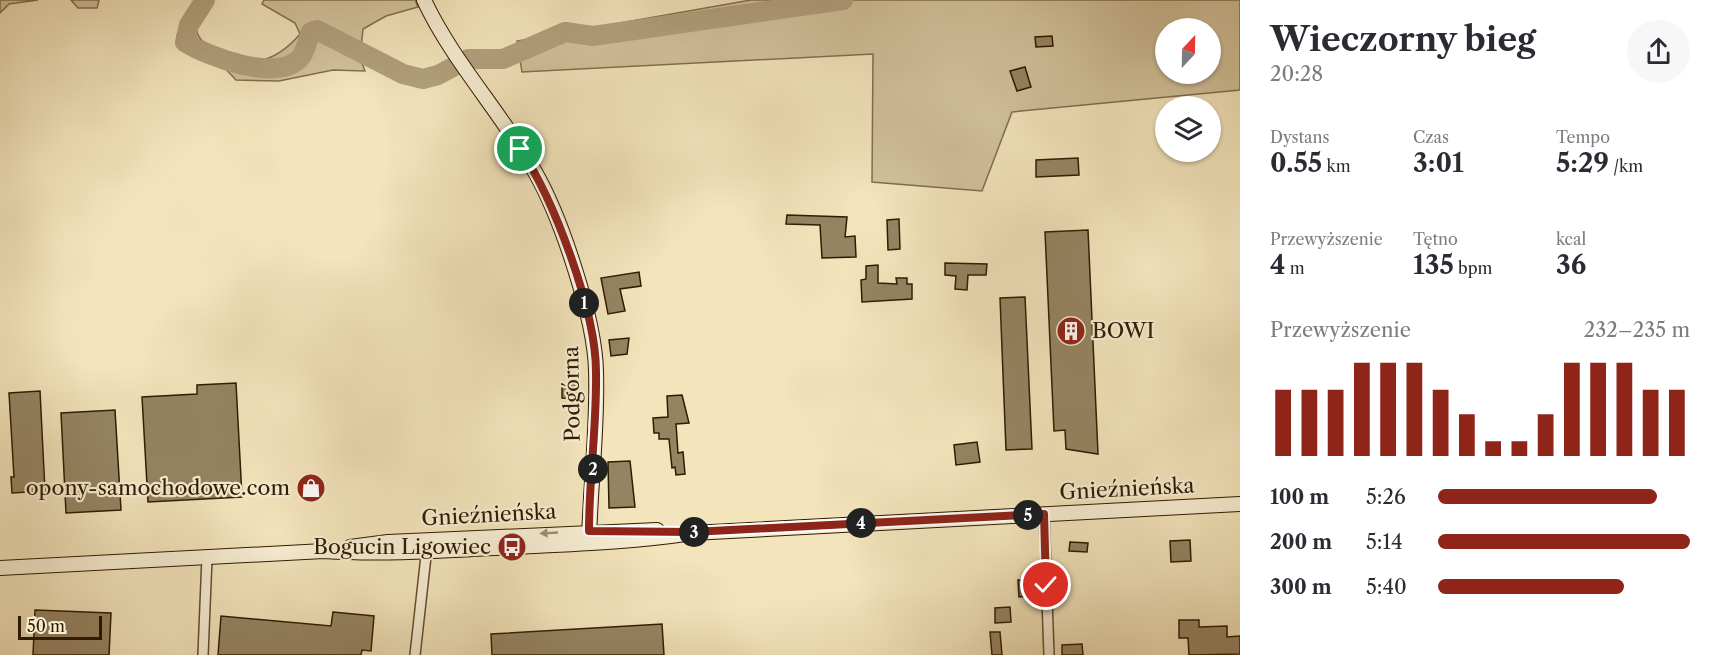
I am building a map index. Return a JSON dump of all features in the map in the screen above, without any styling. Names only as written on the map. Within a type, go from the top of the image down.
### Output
[{"type":"main road","name":"Podgórna","points":[[424,0],[448,45],[546,192],[587,314],[596,370],[589,537]]},
{"type":"main road","name":"Gnieźnieńska","points":[[0,568],[324,551],[372,543],[427,546],[589,537],[652,539],[692,532],[1240,504]]},
{"type":"street","points":[[1044,514],[1049,655]]},
{"type":"street","points":[[415,655],[427,546]]},
{"type":"street","points":[[203,655],[207,557]]},
{"type":"shaded area","points":[[0,0],[38,0],[9,4],[0,13]]},
{"type":"shaded area","points":[[71,0],[99,1],[97,8],[78,8]]},
{"type":"shaded area","points":[[196,0],[212,0],[198,25],[198,36],[211,48],[221,53],[251,62],[276,55],[300,34],[295,23],[262,4],[264,0],[415,0],[418,7],[386,16],[363,29],[360,58],[365,71],[333,70],[279,81],[236,80],[222,65],[180,46],[177,35]]},
{"type":"shaded area","points":[[751,0],[1240,0],[1240,90],[1155,96],[1155,98],[1012,112],[982,191],[872,182],[873,54],[522,72],[517,41]]},
{"type":"building","points":[[1052,36],[1053,46],[1036,47],[1035,37]]},
{"type":"building","points":[[1025,67],[1031,87],[1017,91],[1010,71]]},
{"type":"building","points":[[1078,158],[1079,175],[1036,177],[1036,160]]},
{"type":"building","points":[[787,215],[847,217],[845,237],[855,236],[856,257],[822,258],[820,225],[786,224]]},
{"type":"building","points":[[899,219],[900,249],[888,250],[887,220]]},
{"type":"building","name":"BOWI","points":[[1088,230],[1098,454],[1066,449],[1065,430],[1054,431],[1045,232]]},
{"type":"building","points":[[945,263],[987,264],[986,275],[968,275],[967,290],[955,289],[956,276],[945,275]]},
{"type":"building","points":[[878,265],[878,283],[897,284],[896,278],[907,278],[907,284],[912,284],[912,299],[862,302],[861,280],[866,279],[866,266]]},
{"type":"building","points":[[639,272],[641,286],[620,289],[625,311],[608,314],[601,278]]},
{"type":"building","points":[[1025,297],[1032,449],[1006,450],[1000,298]]},
{"type":"building","points":[[629,338],[627,354],[611,356],[609,340]]},
{"type":"building","points":[[236,383],[242,497],[148,502],[142,397],[197,394],[197,385]]},
{"type":"building","points":[[562,384],[577,384],[577,399],[562,398]]},
{"type":"building","points":[[40,391],[45,491],[12,493],[11,477],[14,477],[9,393]]},
{"type":"building","points":[[682,395],[689,423],[676,424],[678,453],[683,452],[685,474],[676,475],[675,467],[672,468],[669,439],[659,439],[659,433],[654,433],[653,418],[668,417],[667,396]]},
{"type":"building","points":[[115,410],[121,510],[66,513],[61,413]]},
{"type":"building","points":[[977,442],[980,462],[956,465],[954,445]]},
{"type":"building","points":[[630,461],[635,507],[609,508],[608,462]]},
{"type":"building","points":[[1190,540],[1191,561],[1171,562],[1170,541]]},
{"type":"building","points":[[1070,542],[1088,543],[1087,552],[1069,551]]},
{"type":"building","points":[[1018,580],[1029,580],[1030,596],[1019,597]]},
{"type":"building","points":[[1010,607],[1011,622],[995,623],[995,608]]},
{"type":"building","points":[[35,610],[111,613],[109,655],[33,655]]},
{"type":"building","points":[[333,612],[374,616],[371,651],[362,650],[361,655],[218,655],[221,616],[331,626]]},
{"type":"building","points":[[1179,620],[1199,620],[1199,627],[1227,626],[1227,637],[1240,636],[1240,654],[1189,655],[1188,638],[1179,638]]},
{"type":"building","points":[[662,624],[664,655],[492,655],[491,634]]},
{"type":"building","points":[[990,632],[1000,632],[1002,655],[992,655]]},
{"type":"building","points":[[1082,644],[1083,655],[1062,655],[1062,645]]},
{"type":"waterway","points":[[205,0],[189,25],[185,42],[226,60],[260,68],[290,65],[300,58],[311,32],[317,30],[403,74],[423,79],[438,75],[468,59],[503,59],[565,32],[593,36],[843,0]]},
{"type":"place","name":"BOWI","points":[[1071,331]]},
{"type":"place","name":"opony-samochodowe.com","points":[[311,488]]},
{"type":"place","name":"Bogucin Ligowiec","points":[[512,547]]},
{"type":"route","points":[[520,149],[546,192],[568,252],[593,341],[596,370],[589,531],[692,532],[1044,514],[1046,585]]}]
